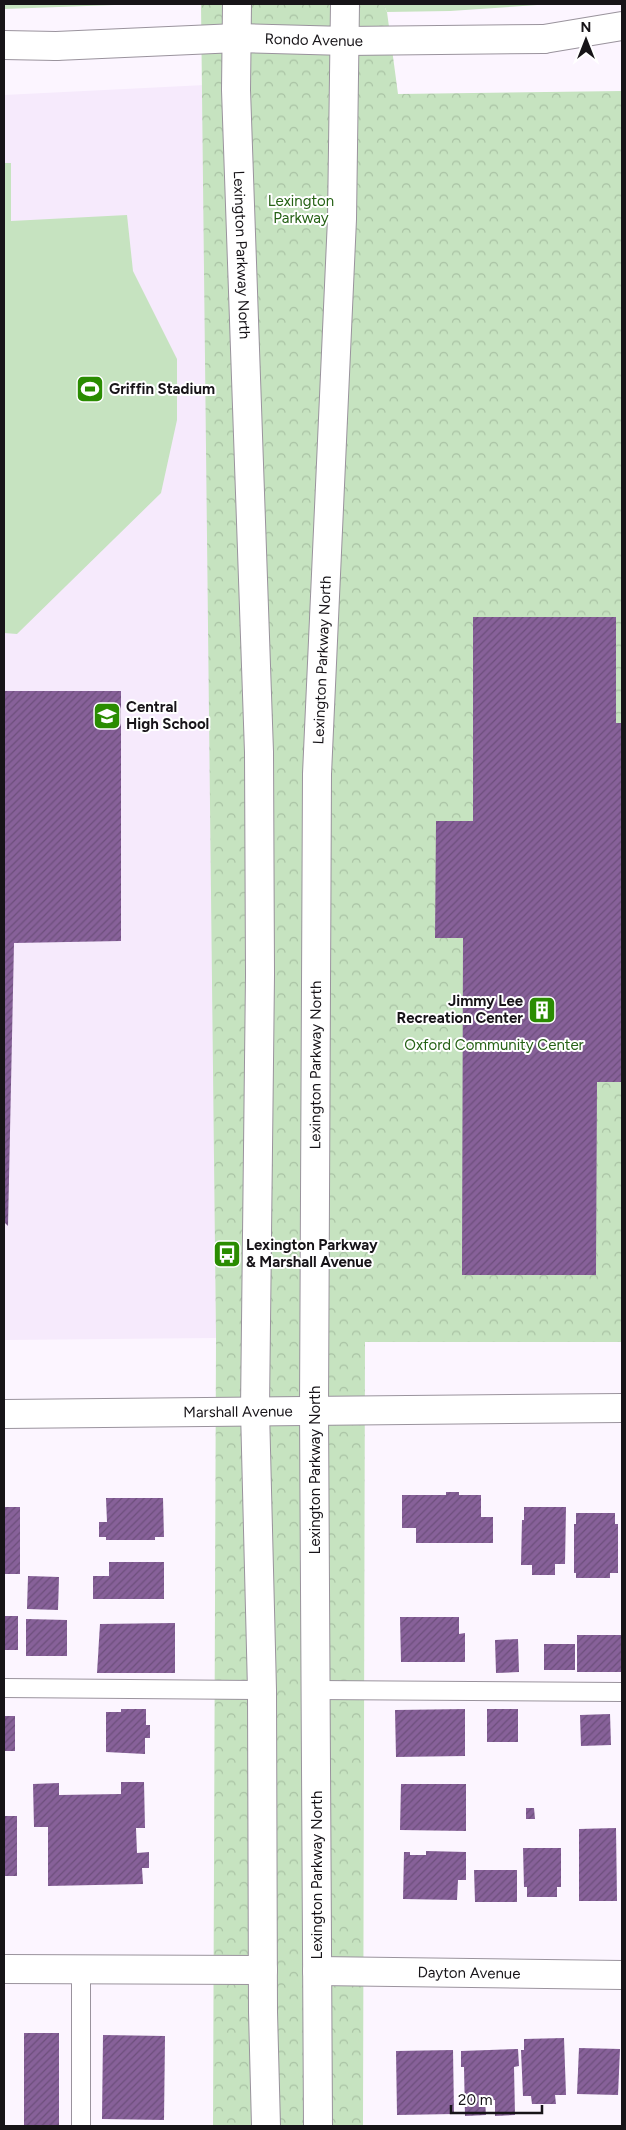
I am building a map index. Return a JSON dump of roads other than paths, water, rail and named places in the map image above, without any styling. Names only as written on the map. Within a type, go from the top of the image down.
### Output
[{"type":"main road","name":"Lexington Parkway North","points":[[237,4],[236,99],[259,752],[260,975],[255,1410],[262,1690],[263,1970],[266,2126]]},
{"type":"main road","name":"Lexington Parkway North","points":[[318,2126],[314,1409],[317,774],[337,359],[346,41],[345,4]]},
{"type":"main road","points":[[544,39],[622,26]]},
{"type":"main road","name":"Rondo Avenue","points":[[4,50],[237,38],[346,41],[622,39]]},
{"type":"main road","points":[[4,45],[56,46]]},
{"type":"main road","name":"Marshall Avenue","points":[[4,1414],[314,1409],[622,1408]]},
{"type":"main road","points":[[4,1969],[263,1970]]},
{"type":"main road","name":"Dayton Avenue","points":[[317,1971],[622,1975]]},
{"type":"lane","points":[[4,1688],[262,1690]]},
{"type":"lane","points":[[316,1690],[622,1692]]},
{"type":"lane","points":[[81,1969],[81,2126]]},
{"type":"place","name":"Griffin Stadium","points":[[90,389]]},
{"type":"place","name":"Central High School","points":[[107,716]]},
{"type":"place","name":"Jimmy Lee Recreation Center","points":[[542,1010]]},
{"type":"place","name":"Lexington Parkway & Marshall Avenue","points":[[227,1254]]},
{"type":"park label","name":"Lexington Parkway","points":[[301,210]]},
{"type":"park label","name":"Oxford Community Center","points":[[494,1045]]}]
